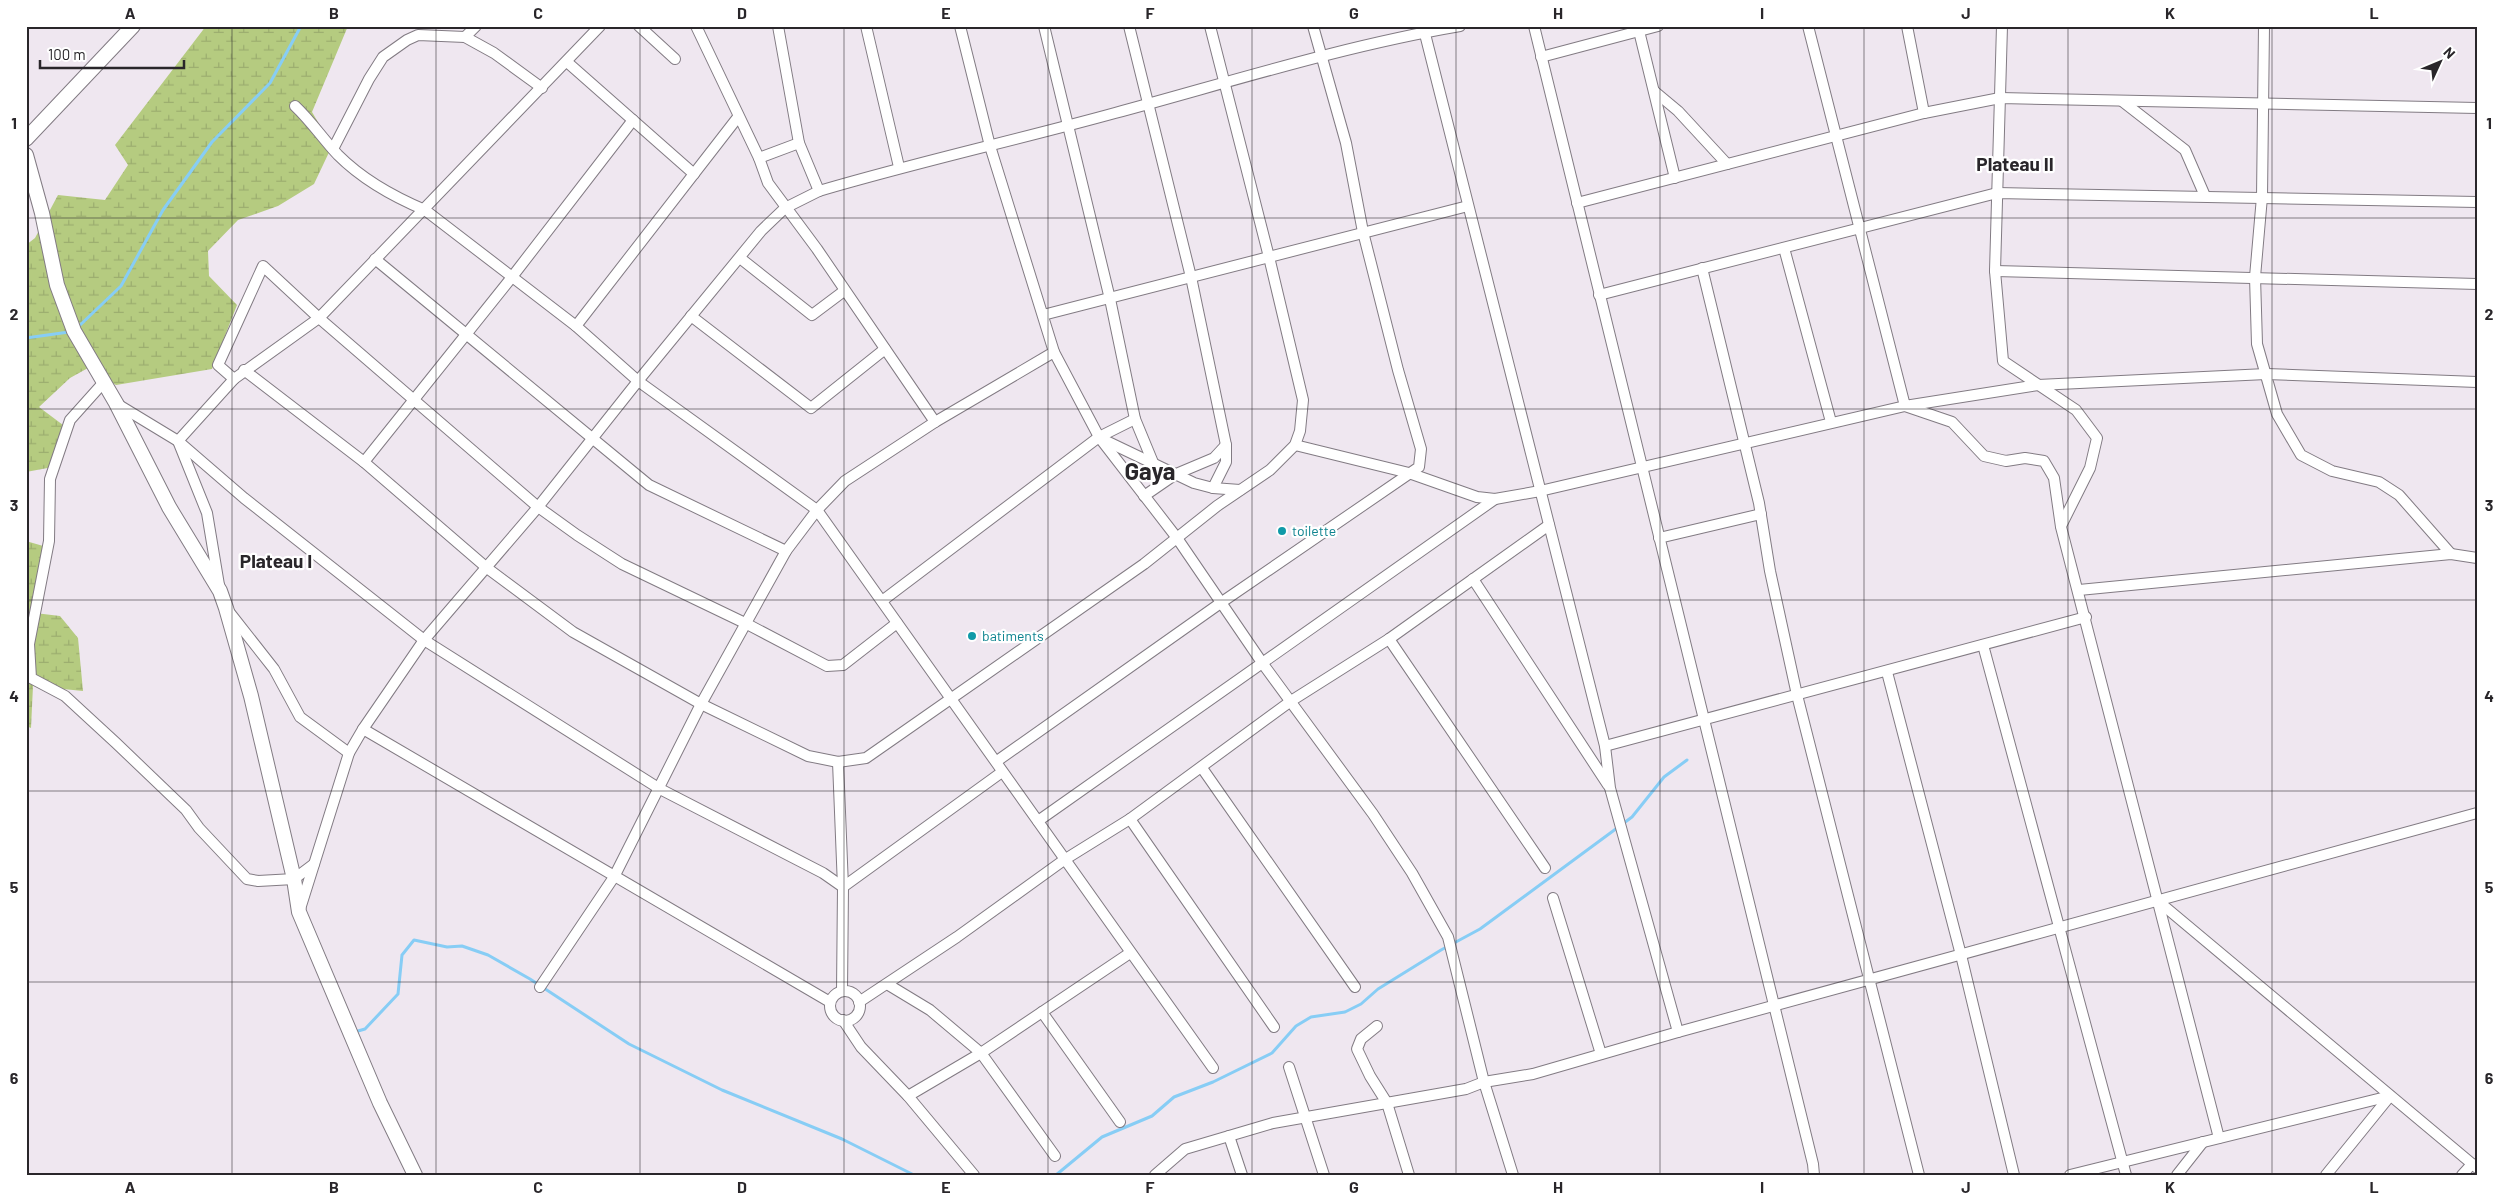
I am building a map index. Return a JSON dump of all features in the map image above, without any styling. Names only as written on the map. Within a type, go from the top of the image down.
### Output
[{"type":"street","points":[[26,140],[133,26]]},
{"type":"street","points":[[465,37],[476,26]]},
{"type":"street","points":[[178,440],[244,370],[319,318],[600,26]]},
{"type":"street","points":[[640,26],[675,59]]},
{"type":"street","points":[[696,26],[759,158],[768,183],[817,249],[935,422]]},
{"type":"street","points":[[778,26],[799,143],[819,191]]},
{"type":"street","points":[[866,26],[899,167]]},
{"type":"street","points":[[960,26],[990,146],[1054,352],[1099,437],[1177,538],[1222,602],[1262,664],[1291,701],[1392,844],[1448,937],[1484,1082],[1513,1175]]},
{"type":"street","points":[[1044,26],[1110,299],[1135,419],[1154,465]]},
{"type":"street","points":[[1129,26],[1191,277],[1226,445],[1226,462],[1213,488]]},
{"type":"street","points":[[244,370],[364,462],[487,568],[573,632],[701,704],[808,756],[838,762],[866,758],[1144,564],[1240,490],[1270,470],[1294,445],[1300,431],[1303,400],[1269,257],[1210,26]]},
{"type":"street","points":[[997,762],[1222,602],[1419,466],[1421,449],[1398,370],[1363,232],[1346,143],[1313,26]]},
{"type":"street","points":[[299,912],[349,753],[363,729],[424,640],[538,507],[638,380],[761,231],[785,208],[819,191],[899,167],[1069,126],[1423,29],[1460,26]]},
{"type":"street","points":[[1534,26],[1813,1164],[1814,1175]]},
{"type":"street","points":[[1541,57],[1658,26]]},
{"type":"street","points":[[1808,26],[1905,406]]},
{"type":"street","points":[[1907,26],[1924,113]]},
{"type":"street","points":[[2002,26],[1995,271],[2003,361],[2076,410],[2098,438],[2090,468],[2061,526]]},
{"type":"street","points":[[2264,26],[2262,197],[2255,277],[2257,344],[2277,414],[2301,455],[2332,471],[2379,482],[2399,495],[2451,554]]},
{"type":"street","points":[[1423,29],[1605,746],[1610,788],[1678,1032]]},
{"type":"street","points":[[333,148],[369,79],[383,57],[420,31],[465,37],[494,53],[542,88]]},
{"type":"street","points":[[1639,31],[1676,178]]},
{"type":"street","points":[[567,62],[694,174]]},
{"type":"street","points":[[1654,91],[1678,111],[1727,164]]},
{"type":"street","points":[[1577,203],[1924,113],[2000,98],[2477,108]]},
{"type":"street","points":[[2122,101],[2186,150],[2206,196]]},
{"type":"street","points":[[295,106],[317,127],[333,148],[368,179],[398,198],[425,210],[576,326],[638,380],[817,510],[1213,1068]]},
{"type":"street","points":[[576,326],[738,117]]},
{"type":"street","points":[[364,462],[512,277],[633,120]]},
{"type":"street","points":[[759,158],[799,143]]},
{"type":"street","points":[[26,155],[42,213],[57,285],[74,331],[116,403],[169,507],[220,591]]},
{"type":"street","points":[[1600,294],[1997,193],[2477,202]]},
{"type":"street","points":[[1043,315],[1468,206]]},
{"type":"street","points":[[1784,248],[1831,422]]},
{"type":"street","points":[[740,258],[812,315],[844,290]]},
{"type":"street","points":[[375,259],[649,485],[786,551]]},
{"type":"street","points":[[234,379],[218,365],[263,266],[319,318],[538,507],[622,564],[747,624],[827,666],[843,665],[897,623]]},
{"type":"street","points":[[1702,268],[1761,514],[1770,571],[1797,695],[1920,1175]]},
{"type":"street","points":[[1995,271],[2477,284]]},
{"type":"street","points":[[691,316],[811,408],[885,348]]},
{"type":"street","points":[[540,987],[614,877],[660,789],[701,704],[786,551],[817,510],[845,481],[935,422],[1054,352]]},
{"type":"street","points":[[1294,445],[1409,474],[1476,497],[1495,499],[1540,491],[1905,406],[2038,384],[2266,374],[2477,382]]},
{"type":"street","points":[[104,382],[70,420],[50,479],[49,541],[29,644],[31,678],[65,696],[116,742],[186,810],[199,828],[247,879],[258,882],[294,879],[314,864]]},
{"type":"street","points":[[116,403],[178,440],[244,498],[424,640],[660,789],[822,873],[844,887]]},
{"type":"street","points":[[1905,406],[1952,422],[1984,456],[2006,461],[2025,458],[2044,461],[2054,478],[2061,526],[2219,1138]]},
{"type":"street","points":[[882,602],[1099,437],[1135,419]]},
{"type":"street","points":[[1099,437],[1154,465],[1213,488],[1240,490]]},
{"type":"street","points":[[178,440],[207,513],[220,591],[251,696],[294,879],[299,912],[380,1103],[414,1175]]},
{"type":"street","points":[[1144,496],[1176,474],[1214,458],[1226,445]]},
{"type":"street","points":[[1038,821],[1495,499]]},
{"type":"street","points":[[1659,538],[1761,514]]},
{"type":"street","points":[[843,1020],[856,1016],[859,1002],[1064,860],[1130,819],[1291,701],[1389,639],[1549,525]]},
{"type":"street","points":[[2079,590],[2451,554],[2477,558]]},
{"type":"street","points":[[1473,579],[1610,788]]},
{"type":"street","points":[[226,608],[274,669],[300,717],[349,753]]},
{"type":"street","points":[[1605,746],[1887,672],[2086,617]]},
{"type":"street","points":[[1389,639],[1545,868]]},
{"type":"street","points":[[1983,645],[2126,1175]]},
{"type":"street","points":[[1887,672],[1961,955],[2014,1175]]},
{"type":"street","points":[[363,729],[830,1002],[834,1016],[843,1020],[861,1047],[908,1096],[974,1175]]},
{"type":"street","points":[[838,762],[844,887],[842,991]]},
{"type":"street","points":[[1202,768],[1356,987]]},
{"type":"street","points":[[844,887],[1002,772]]},
{"type":"street","points":[[1155,1175],[1185,1149],[1273,1123],[1466,1089],[1484,1082],[1533,1074],[1678,1032],[2477,813]]},
{"type":"street","points":[[1130,819],[1274,1027]]},
{"type":"street","points":[[1553,898],[1601,1054]]},
{"type":"street","points":[[2158,901],[2474,1166],[2462,1175]]},
{"type":"street","points":[[908,1096],[981,1053],[1130,953]]},
{"type":"street","points":[[887,984],[930,1010],[981,1053],[1055,1156]]},
{"type":"street","points":[[830,1002],[834,995],[842,991],[851,992],[859,1002]]},
{"type":"street","points":[[1042,1012],[1120,1122]]},
{"type":"street","points":[[1377,1026],[1361,1039],[1357,1049],[1370,1076],[1387,1103],[1409,1175]]},
{"type":"street","points":[[1289,1067],[1324,1175]]},
{"type":"street","points":[[2070,1175],[2390,1096]]},
{"type":"street","points":[[2326,1175],[2390,1096]]},
{"type":"street","points":[[1229,1136],[1242,1175]]},
{"type":"street","points":[[2177,1175],[2203,1142]]},
{"type":"green space","points":[[206,26],[348,26],[312,112],[332,146],[314,184],[278,206],[238,220],[208,251],[209,276],[237,305],[212,369],[116,385],[88,368],[70,378],[39,407],[63,425],[53,467],[26,472],[26,245],[35,238],[58,195],[105,200],[128,165],[115,145]]},
{"type":"green space","points":[[26,541],[50,548],[35,613],[60,616],[78,638],[83,691],[33,686],[31,728],[26,726]]},
{"type":"waterway","points":[[77,328],[121,286],[163,210],[212,142],[270,83],[301,26]]},
{"type":"waterway","points":[[26,338],[69,332]]},
{"type":"waterway","points":[[1056,1175],[1102,1137],[1152,1116],[1174,1097],[1213,1082],[1272,1053],[1296,1026],[1311,1017],[1345,1012],[1361,1004],[1378,989],[1441,950],[1480,929],[1632,817],[1664,777],[1687,760]]},
{"type":"waterway","points":[[358,1031],[365,1029],[398,994],[402,955],[414,940],[447,947],[462,946],[488,955],[530,979],[629,1044],[722,1090],[842,1139],[914,1175]]},
{"type":"place","name":"toilette","points":[[1282,531]]},
{"type":"place","name":"batiments","points":[[972,636]]},
{"type":"district","name":"Plateau II","points":[[2015,164]]},
{"type":"district","name":"Gaya","points":[[1150,472]]},
{"type":"district","name":"Plateau I","points":[[276,561]]}]
